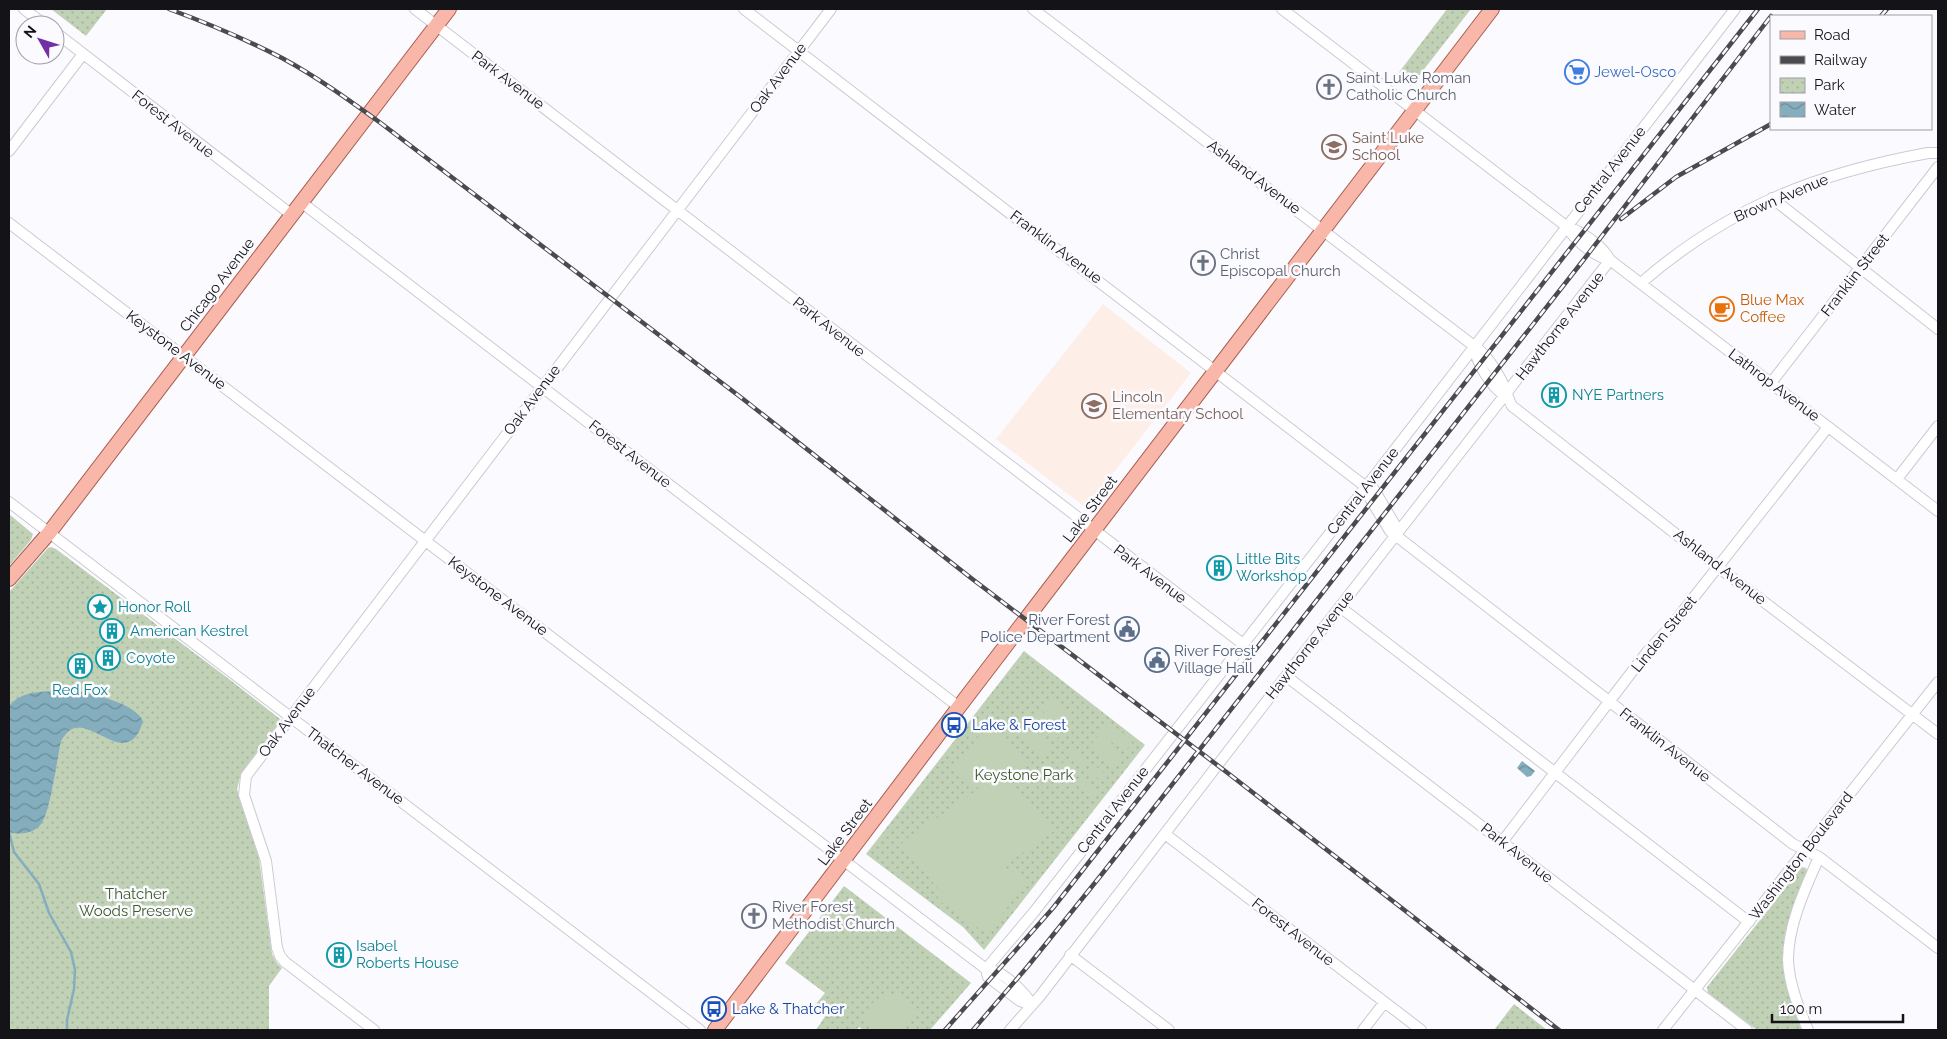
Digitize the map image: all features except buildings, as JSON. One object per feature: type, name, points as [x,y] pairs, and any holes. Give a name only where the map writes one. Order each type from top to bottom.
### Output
[{"type":"main road","name":"Chicago Avenue","points":[[9,579],[49,533],[449,9]]},
{"type":"main road","name":"Lake Street","points":[[715,1030],[1492,9]]},
{"type":"street","name":"Park Avenue","points":[[415,9],[1243,644]]},
{"type":"street","name":"Franklin Avenue","points":[[744,9],[1366,487],[1373,488],[1395,525],[1397,535],[1793,844],[1818,858],[1938,948]]},
{"type":"street","name":"Oak Avenue","points":[[374,1030],[285,962],[280,956],[277,948],[266,861],[244,795],[246,776],[831,9]]},
{"type":"street","name":"Ashland Avenue","points":[[1033,9],[1480,349],[1504,385],[1506,396],[1512,406],[1938,734]]},
{"type":"street","name":"Lathrop Avenue","points":[[1282,9],[1566,226],[1577,230],[1606,252],[1610,260],[1938,511]]},
{"type":"street","name":"Central Avenue","points":[[986,969],[1034,912],[1366,487],[1735,9]]},
{"type":"street","name":"Forest Avenue","points":[[65,40],[292,215]]},
{"type":"street","points":[[9,151],[84,54]]},
{"type":"street","name":"Brown Avenue","points":[[1641,283],[1679,253],[1730,218],[1772,198],[1799,187],[1860,168],[1938,153]]},
{"type":"street","name":"Franklin Street","points":[[1771,383],[1938,167]]},
{"type":"street","points":[[1772,198],[1938,328]]},
{"type":"street","name":"Forest Avenue","points":[[301,202],[959,707]]},
{"type":"street","name":"Keystone Avenue","points":[[9,223],[986,969],[994,969],[1026,994],[1032,1005]]},
{"type":"street","name":"Hawthorne Avenue","points":[[1010,1030],[1032,1005],[1610,260]]},
{"type":"street","points":[[1897,479],[1938,426]]},
{"type":"street","name":"Linden Street","points":[[1502,842],[1648,652],[1672,625],[1828,427]]},
{"type":"street","name":"Thatcher Avenue","points":[[9,502],[700,1030]]},
{"type":"street","points":[[1340,607],[1749,922]]},
{"type":"street","name":"Park Avenue","points":[[1286,676],[1747,1030]]},
{"type":"street","name":"Washington Boulevard","points":[[1662,1030],[1938,682]]},
{"type":"street","name":"Forest Avenue","points":[[1165,834],[1421,1030]]},
{"type":"street","points":[[1808,1030],[1796,997],[1788,960],[1794,923],[1807,883],[1818,858]]},
{"type":"street","points":[[1070,955],[1169,1030]]},
{"type":"street","points":[[1363,1030],[1384,1003]]},
{"type":"shaded area","name":"Lincoln Elementary School","points":[[1103,304],[1191,373],[1086,508],[996,439]]},
{"type":"green space","points":[[51,9],[107,9],[86,36],[65,20],[65,15],[59,15]]},
{"type":"green space","points":[[1447,9],[1471,9],[1411,86],[1397,75]]},
{"type":"green space","points":[[9,514],[33,534],[31,540],[9,566]]},
{"type":"green space","name":"Thatcher Woods Preserve","points":[[51,547],[280,719],[241,774],[237,789],[259,858],[272,954],[282,968],[269,986],[269,1030],[9,1030],[9,592],[48,548]]},
{"type":"green space","name":"Keystone Park","points":[[1024,651],[1145,745],[984,950],[963,927],[866,854]]},
{"type":"green space","points":[[1052,697],[1076,717],[1066,728],[1043,708]]},
{"type":"green space","points":[[1040,710],[1064,730],[1055,741],[1031,721]]},
{"type":"green space","points":[[1109,722],[1133,741],[1125,752],[1100,733]]},
{"type":"green space","points":[[1029,724],[1052,744],[1043,755],[1019,735]]},
{"type":"green space","points":[[984,729],[991,729],[1030,761],[1012,783],[1053,832],[1003,866],[1028,880],[990,930],[982,931],[937,899],[941,893],[902,842],[980,788],[974,787],[953,770]]},
{"type":"green space","points":[[1098,736],[1122,755],[1114,766],[1089,747]]},
{"type":"green space","points":[[1073,749],[1087,759],[1082,766],[1068,755]]},
{"type":"green space","points":[[1063,762],[1076,773],[1072,779],[1058,768]]},
{"type":"green space","points":[[1094,765],[1108,776],[1103,782],[1089,772]]},
{"type":"green space","points":[[1084,779],[1097,790],[1093,796],[1079,785]]},
{"type":"green space","points":[[1802,867],[1806,868],[1807,871],[1793,910],[1787,950],[1790,991],[1802,1030],[1757,1030],[1708,993],[1707,987]]},
{"type":"green space","points":[[844,886],[971,983],[930,1030],[863,1030],[859,1027],[856,1030],[816,1030],[826,1015],[815,1005],[825,993],[785,963]]},
{"type":"green space","points":[[887,994],[903,997],[918,1009],[903,1030],[876,1030],[861,1018],[871,1004]]},
{"type":"green space","points":[[1514,1004],[1547,1030],[1494,1030]]},
{"type":"water","points":[[47,691],[72,691],[112,700],[131,709],[143,721],[137,735],[129,742],[121,743],[83,728],[75,728],[69,731],[61,741],[50,798],[41,824],[34,830],[26,833],[9,832],[9,707],[14,701],[29,694]]},
{"type":"water","points":[[1522,761],[1535,771],[1531,776],[1527,777],[1517,768]]},
{"type":"waterway","points":[[9,832],[14,852],[39,884],[49,913],[71,952],[75,970],[74,989],[67,1020],[67,1030]]},
{"type":"railway","points":[[169,9],[254,44],[295,65],[382,124],[743,399],[971,578],[1229,774],[1559,1030]]},
{"type":"railway","points":[[945,1030],[1053,908],[1758,9]]},
{"type":"railway","points":[[1882,15],[1887,9]]},
{"type":"railway","points":[[973,1030],[1028,966],[1102,874],[1585,258],[1770,17]]},
{"type":"railway","points":[[1621,219],[1676,177],[1770,125]]},
{"type":"place","name":"Jewel-Osco","points":[[1577,72]]},
{"type":"place","name":"Saint Luke Roman Catholic Church","points":[[1329,87]]},
{"type":"place","name":"Saint Luke School","points":[[1334,147]]},
{"type":"place","name":"Christ Episcopal Church","points":[[1203,263]]},
{"type":"place","name":"Blue Max Coffee","points":[[1722,309]]},
{"type":"place","name":"NYE Partners","points":[[1554,395]]},
{"type":"place","name":"Lincoln Elementary School","points":[[1094,406]]},
{"type":"place","name":"Little Bits Workshop","points":[[1219,568]]},
{"type":"place","name":"Honor Roll","points":[[100,607]]},
{"type":"place","name":"River Forest Police Department","points":[[1127,629]]},
{"type":"place","name":"American Kestrel","points":[[112,631]]},
{"type":"place","name":"Coyote","points":[[108,658]]},
{"type":"place","name":"River Forest Village Hall","points":[[1157,660]]},
{"type":"place","name":"Red Fox","points":[[80,666]]},
{"type":"place","name":"Lake & Forest","points":[[954,725]]},
{"type":"place","name":"River Forest Methodist Church","points":[[754,916]]},
{"type":"place","name":"Isabel Roberts House","points":[[339,955]]},
{"type":"place","name":"Lake & Thatcher","points":[[714,1009]]}]
